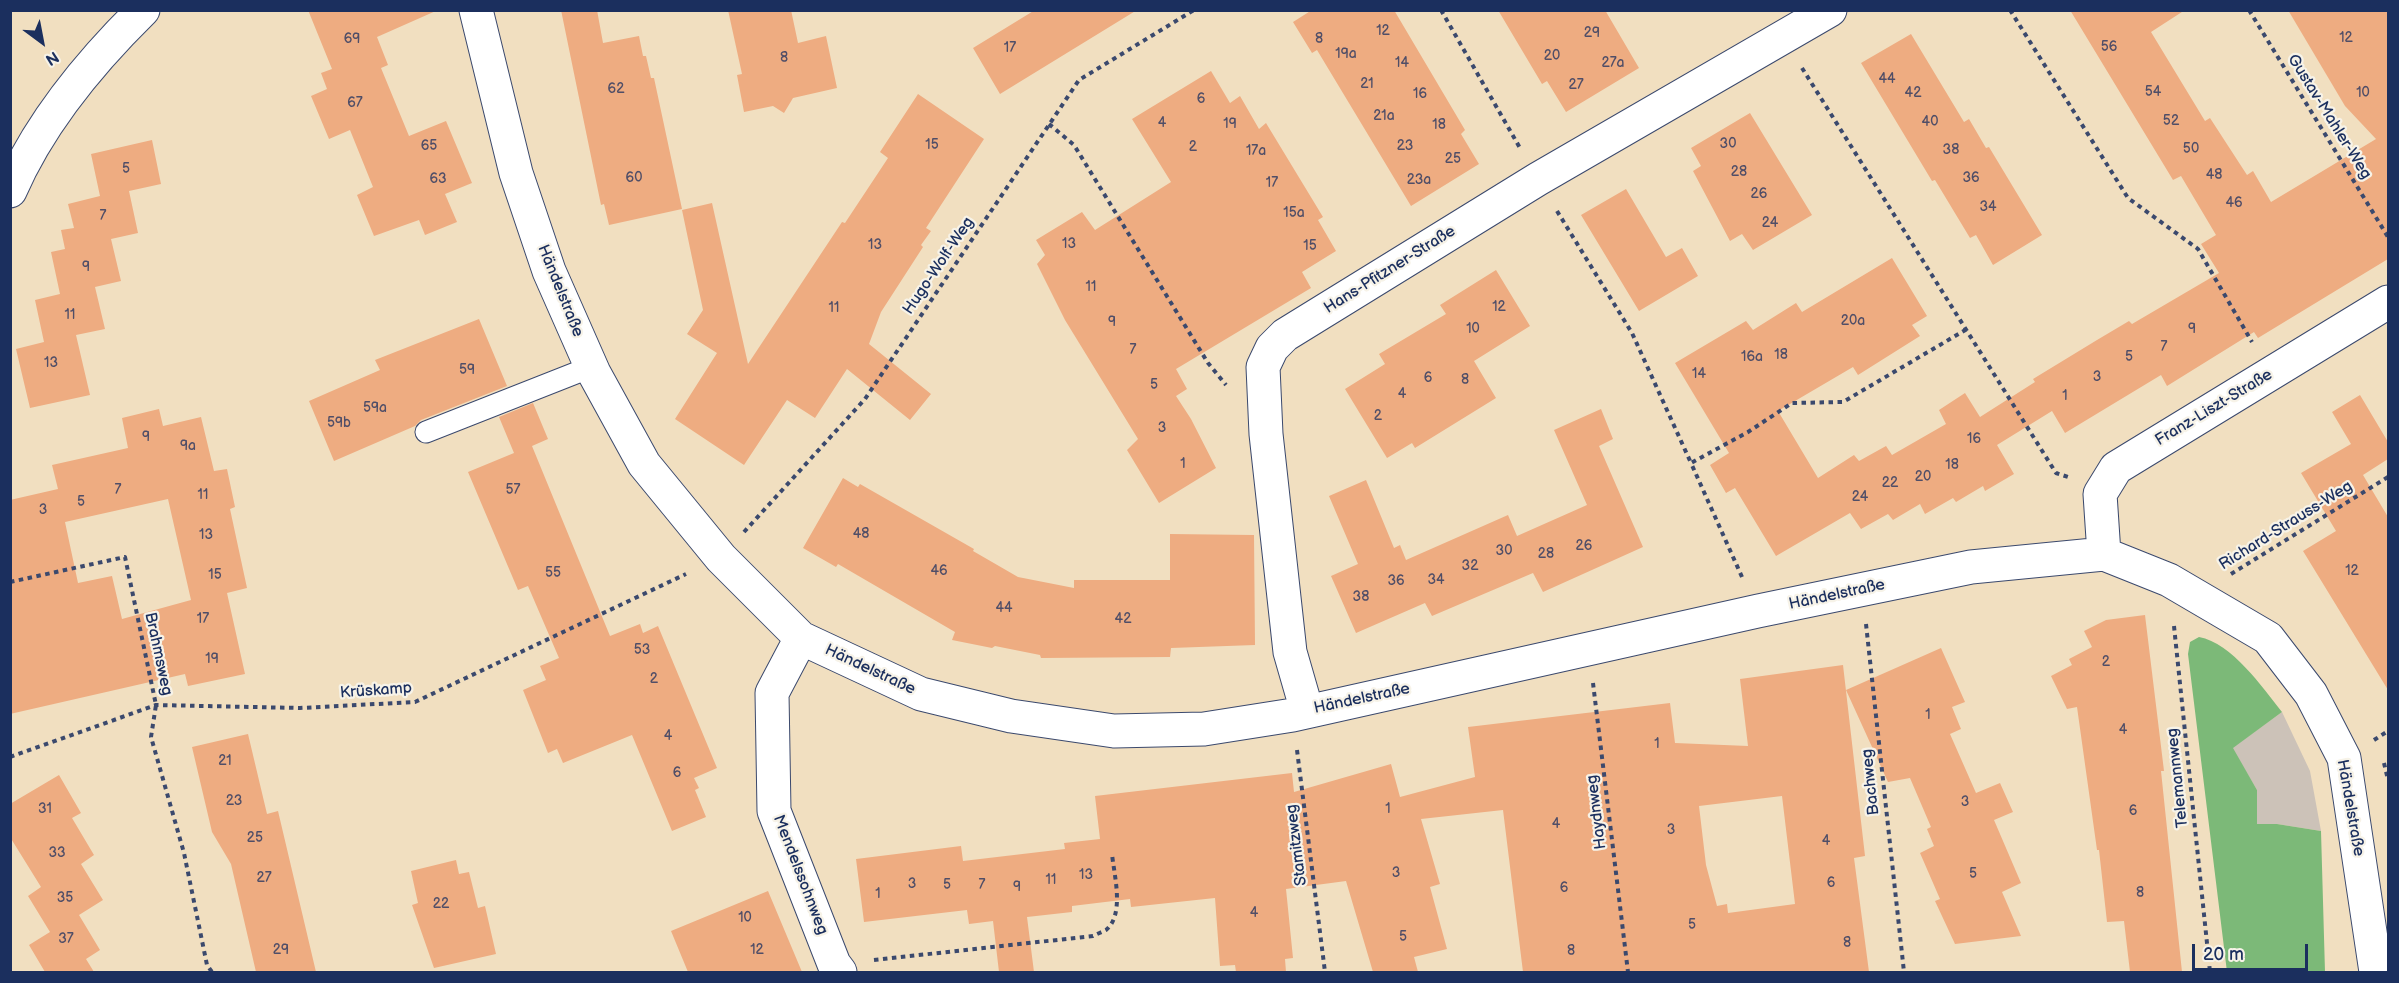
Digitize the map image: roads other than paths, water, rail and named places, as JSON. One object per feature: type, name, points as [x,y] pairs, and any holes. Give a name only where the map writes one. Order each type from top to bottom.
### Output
[{"type":"street","points":[[14,172],[76,84],[114,39],[143,10]]},
{"type":"street","name":"Händelstraße","points":[[476,10],[516,172],[549,271],[591,367],[644,464],[721,558],[801,638],[921,694],[1011,716],[1114,731],[1204,729],[1300,713],[1971,567],[2104,554],[2182,588],[2268,638],[2311,694],[2344,758],[2376,972]]},
{"type":"street","name":"Hans-Pfitzner-Straße","points":[[1300,713],[1290,652],[1266,434],[1263,367],[1272,348],[1285,335],[1538,179],[1830,10]]},
{"type":"street","name":"Franz-Liszt-Straße","points":[[2104,554],[2100,494],[2116,468],[2388,302]]},
{"type":"street","name":"Mendelssohnweg","points":[[801,638],[772,693],[774,811],[837,968]]},
{"type":"lane","points":[[426,432],[591,367]]}]
